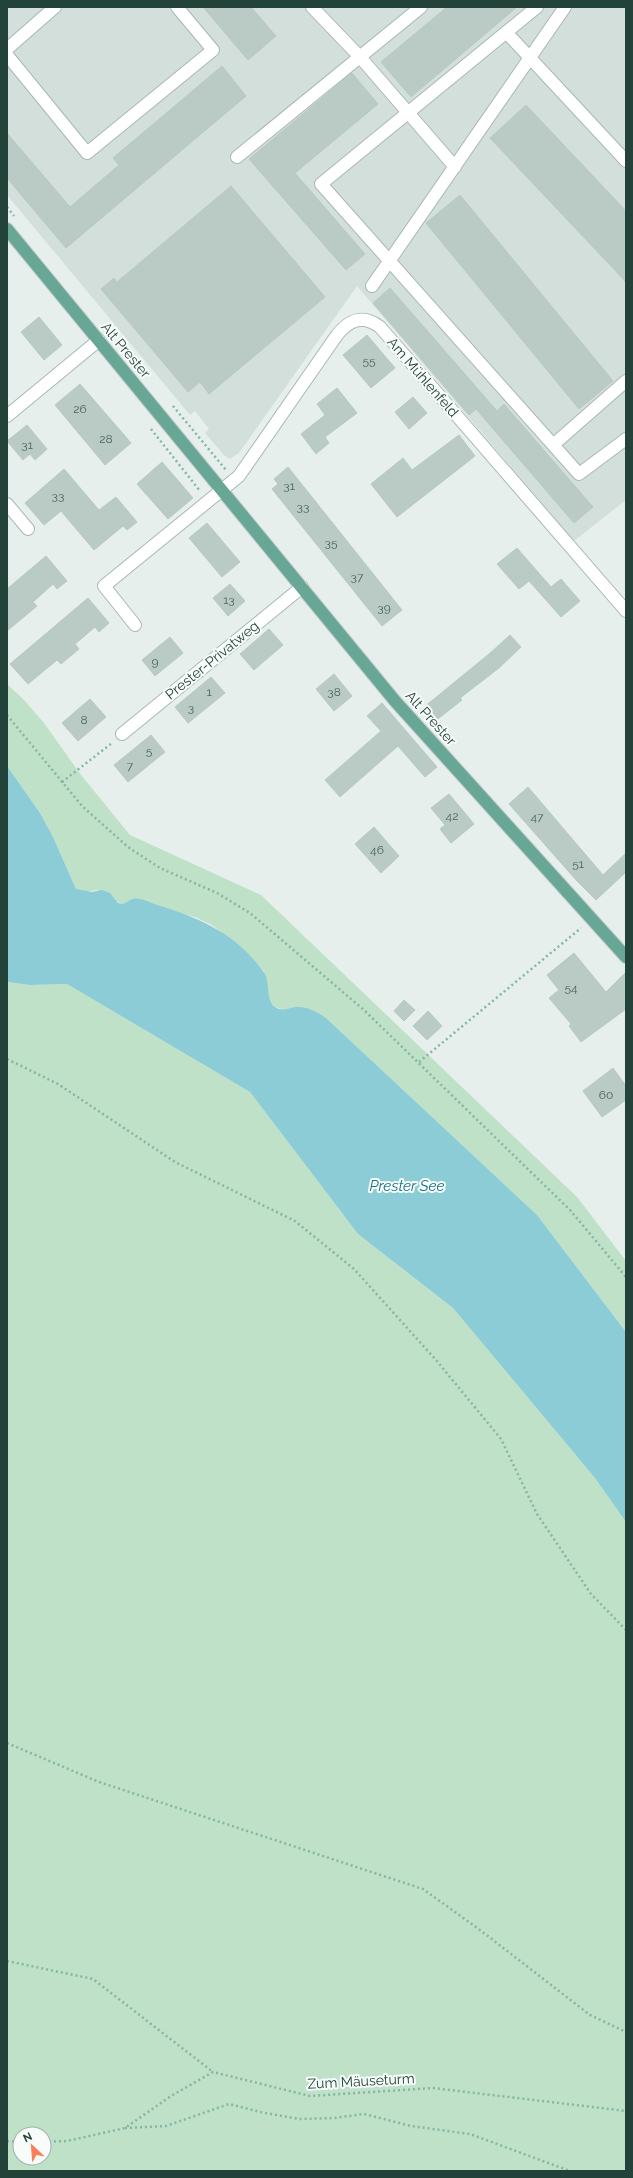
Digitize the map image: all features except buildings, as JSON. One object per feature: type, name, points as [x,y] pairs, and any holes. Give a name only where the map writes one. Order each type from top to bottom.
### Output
[{"type":"main road","name":"Alt Prester","points":[[7,229],[395,701],[626,957]]},
{"type":"street","points":[[7,48],[55,7]]},
{"type":"street","points":[[7,55],[87,153],[213,50],[177,7]]},
{"type":"street","points":[[312,7],[360,57],[456,166]]},
{"type":"street","points":[[237,157],[422,7]]},
{"type":"street","points":[[537,7],[321,184],[579,474],[626,439]]},
{"type":"street","points":[[372,286],[565,7]]},
{"type":"street","points":[[506,32],[626,161]]},
{"type":"street","name":"Am Mühlenfeld","points":[[223,490],[240,475],[344,327],[355,320],[368,320],[380,327],[626,611]]},
{"type":"street","points":[[7,416],[98,340]]},
{"type":"street","points":[[553,445],[626,381]]},
{"type":"street","points":[[134,625],[104,586],[223,490]]},
{"type":"street","points":[[7,504],[28,529]]},
{"type":"street","name":"Prester-Privatweg","points":[[122,734],[302,586]]},
{"type":"path","points":[[7,716],[62,782],[97,820],[128,847],[146,860],[176,876],[229,899],[250,913],[364,1010],[570,1210],[626,1277]]},
{"type":"path","points":[[62,782],[122,734]]},
{"type":"path","points":[[419,1062],[592,919]]},
{"type":"path","points":[[7,1058],[58,1084],[175,1162],[295,1221],[354,1269],[436,1360],[501,1439],[537,1514],[591,1594],[626,1630]]},
{"type":"path","points":[[7,1743],[99,1782],[423,1889],[480,1930],[590,2015],[626,2032]]},
{"type":"path","points":[[7,1961],[93,1979],[212,2072],[171,2096],[125,2128]]},
{"type":"path","name":"Zum Mäuseturm","points":[[212,2072],[310,2096],[433,2088],[626,2111]]},
{"type":"path","points":[[52,2142],[67,2141],[125,2128],[166,2126],[229,2104],[260,2112],[299,2119],[334,2118],[364,2114],[411,2126],[470,2134],[570,2171]]},
{"type":"shaded area","points":[[7,7],[626,7],[626,500],[574,541],[357,286],[239,453],[230,459],[224,455],[205,433],[209,429],[195,411],[190,415],[7,195]]},
{"type":"green space","points":[[7,684],[24,700],[44,723],[81,775],[130,835],[261,895],[577,1197],[626,1261],[626,1332],[537,1215],[326,1018],[311,1009],[285,1010],[275,1007],[270,1001],[264,971],[239,946],[212,925],[195,917],[129,903],[123,905],[97,890],[83,892],[76,889],[53,837],[40,813],[7,766]]},
{"type":"green space","points":[[7,982],[30,985],[67,984],[250,1092],[358,1234],[453,1308],[595,1478],[626,1522],[626,2171],[7,2171]]},
{"type":"water","name":"Prester See","points":[[7,766],[40,813],[53,837],[76,889],[92,892],[102,890],[110,893],[118,903],[122,904],[132,899],[145,900],[188,915],[216,929],[241,946],[263,971],[267,979],[270,1000],[275,1007],[283,1009],[304,1007],[326,1018],[537,1215],[626,1332],[626,1522],[595,1478],[453,1308],[358,1234],[250,1092],[67,984],[30,985],[7,982]]}]
